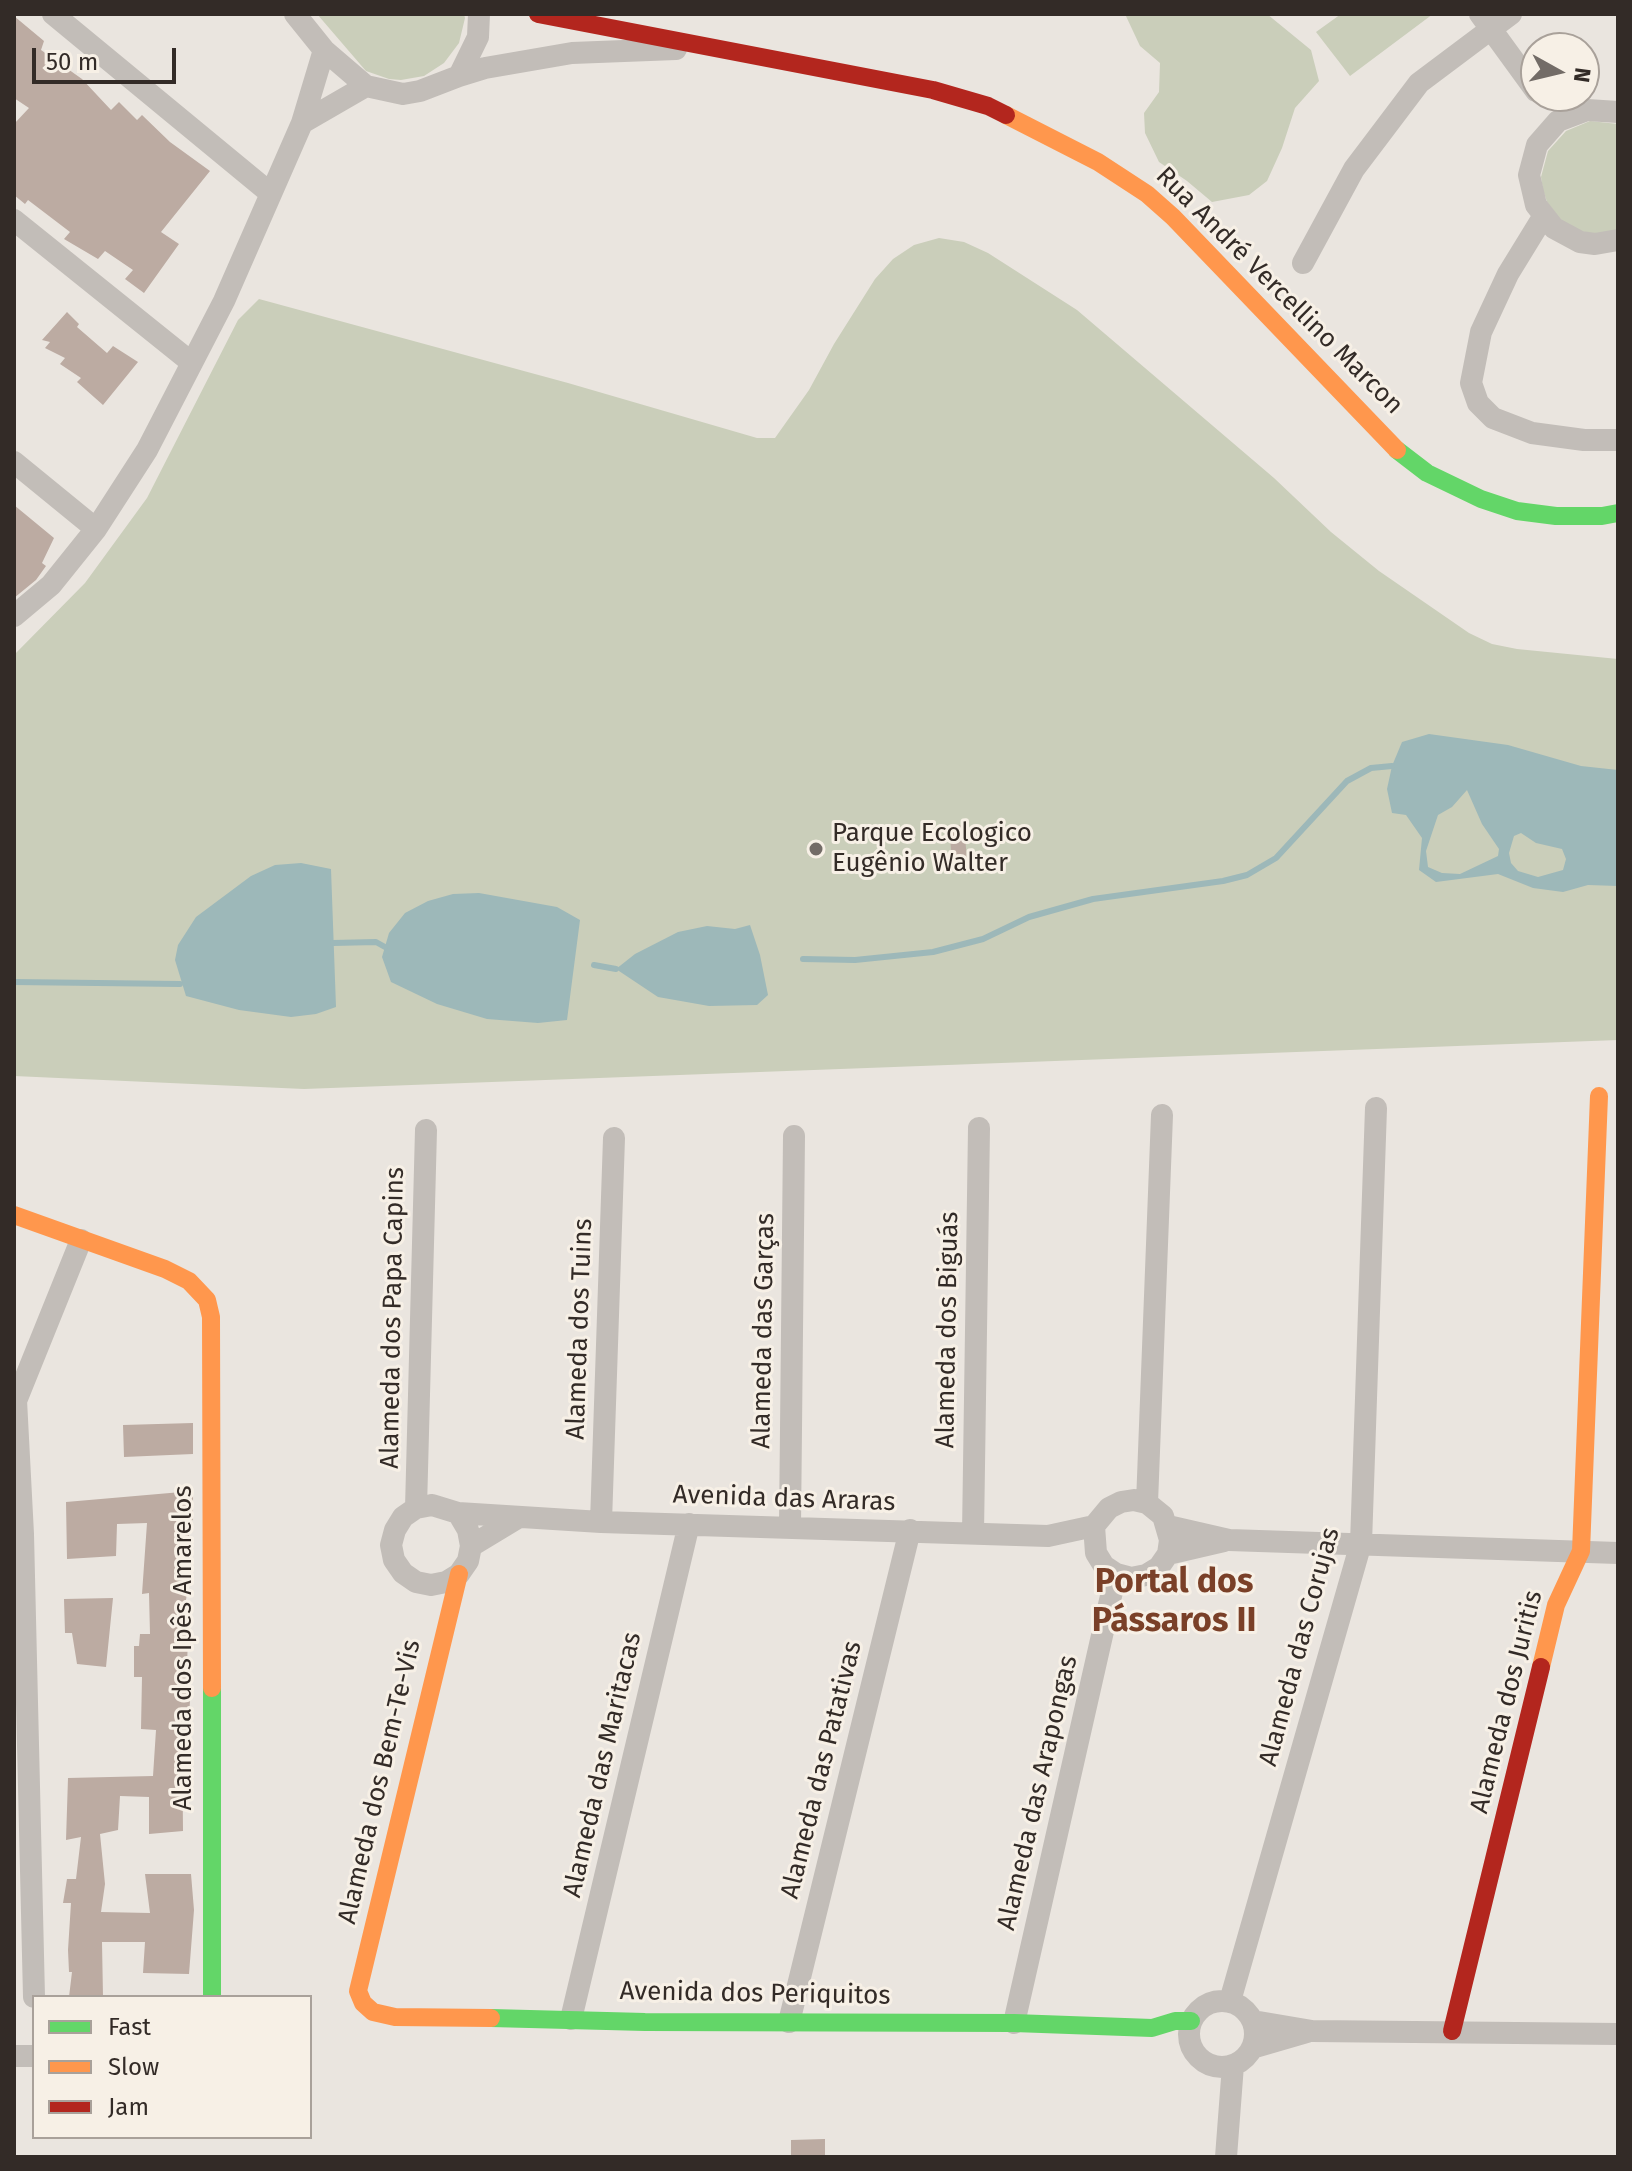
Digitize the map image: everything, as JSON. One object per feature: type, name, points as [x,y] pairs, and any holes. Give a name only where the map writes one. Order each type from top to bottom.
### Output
[{"type":"street","points":[[53,14],[270,193]]},
{"type":"street","name":"Rua André Vercellino Marcon","points":[[295,14],[324,50],[366,86],[403,94],[485,68],[572,53],[713,47]]},
{"type":"street","points":[[459,76],[478,37],[479,14]]},
{"type":"street","name":"Rua André Vercellino Marcon","points":[[538,14],[957,95],[988,106],[1098,162],[1147,194],[1173,217],[1399,452],[1427,473],[1481,499],[1517,511],[1556,516],[1618,513]]},
{"type":"street","points":[[1303,263],[1354,169],[1419,83],[1485,21],[1511,14]]},
{"type":"street","points":[[1485,21],[1520,69]]},
{"type":"street","points":[[14,616],[51,585],[96,529],[147,450],[224,301],[302,123],[324,50]]},
{"type":"street","points":[[302,123],[366,86]]},
{"type":"street","points":[[1618,112],[1587,110],[1558,121],[1546,132],[1532,160],[1531,190],[1543,217],[1566,236],[1595,244],[1618,240]]},
{"type":"street","points":[[1552,112],[1558,121]]},
{"type":"street","points":[[1543,217],[1508,274],[1481,332],[1471,383],[1478,403],[1493,418],[1532,433],[1584,440],[1618,440]]},
{"type":"street","points":[[14,220],[192,363]]},
{"type":"street","points":[[14,462],[96,529]]},
{"type":"street","name":"Alameda dos Juritis","points":[[1452,2031],[1556,1605],[1581,1551],[1599,1096]]},
{"type":"street","name":"Alameda das Corujas","points":[[1230,2001],[1361,1543],[1376,1108]]},
{"type":"street","points":[[1147,1503],[1162,1115]]},
{"type":"street","name":"Alameda dos Biguás","points":[[973,1533],[979,1128]]},
{"type":"street","name":"Alameda dos Papa Capins","points":[[416,1508],[426,1130]]},
{"type":"street","name":"Alameda das Garças","points":[[790,1526],[794,1136]]},
{"type":"street","name":"Alameda dos Tuins","points":[[601,1522],[614,1138]]},
{"type":"street","points":[[14,1215],[81,1240],[15,1403],[34,1995]]},
{"type":"street","name":"Alameda dos Ipês Amarelos","points":[[81,1240],[189,1281],[207,1300],[211,1317],[212,1995]]},
{"type":"street","points":[[1048,1536],[1094,1526],[1109,1508],[1134,1500],[1147,1503],[1163,1516],[1170,1540],[1168,1554],[1159,1567],[1146,1575],[1131,1578],[1116,1574],[1104,1566],[1096,1553],[1094,1526]]},
{"type":"street","points":[[432,1505],[458,1513],[468,1530],[471,1546],[468,1561],[459,1574],[446,1582],[431,1585],[416,1582],[403,1573],[394,1560],[391,1545],[403,1517],[416,1508],[432,1505]]},
{"type":"street","name":"Avenida das Araras","points":[[458,1513],[601,1522],[1048,1536]]},
{"type":"street","points":[[471,1546],[519,1517]]},
{"type":"street","name":"Alameda das Maritacas","points":[[571,2019],[689,1524]]},
{"type":"street","points":[[1168,1526],[1229,1540],[1618,1553]]},
{"type":"street","name":"Alameda das Patativas","points":[[789,2022],[910,1530]]},
{"type":"street","points":[[1048,1536],[1096,1553]]},
{"type":"street","points":[[1168,1554],[1229,1540]]},
{"type":"street","name":"Alameda dos Bem-Te-Vis","points":[[363,2003],[358,1991],[361,1972],[459,1574]]},
{"type":"street","name":"Alameda das Arapongas","points":[[1014,2023],[1116,1574]]},
{"type":"street","points":[[1152,2028],[1168,2036],[1190,2030],[1203,2006],[1211,2001],[1230,2001],[1247,2012],[1255,2030],[1252,2048],[1241,2061],[1221,2067],[1200,2060],[1190,2030]]},
{"type":"street","name":"Avenida dos Periquitos","points":[[363,2003],[373,2012],[395,2017],[645,2022],[1014,2023],[1152,2028]]},
{"type":"street","points":[[1253,2021],[1312,2031],[1618,2034]]},
{"type":"street","points":[[1252,2048],[1312,2031]]},
{"type":"street","points":[[1226,2157],[1233,2065]]},
{"type":"green space","points":[[317,14],[464,14],[465,18],[459,43],[444,63],[424,76],[401,80],[366,71]]},
{"type":"green space","points":[[1125,14],[1267,14],[1311,50],[1319,81],[1295,108],[1267,181],[1249,195],[1212,202],[1159,162],[1145,133],[1144,113],[1159,92],[1160,63],[1140,46]]},
{"type":"green space","points":[[1341,14],[1433,14],[1350,76],[1316,32]]},
{"type":"green space","points":[[1590,121],[1618,124],[1618,231],[1609,234],[1584,233],[1562,222],[1547,202],[1543,190],[1541,177],[1548,151],[1566,131]]},
{"type":"green space","name":"Parque Ecologico Eugênio Walter","points":[[939,238],[964,242],[988,253],[1077,310],[1274,478],[1331,532],[1379,571],[1469,633],[1492,644],[1517,649],[1618,659],[1618,1040],[304,1089],[14,1076],[14,655],[85,583],[147,498],[238,320],[259,299],[757,438],[775,438],[809,390],[875,279],[893,259],[914,245]]},
{"type":"water","points":[[1429,734],[1508,745],[1581,766],[1618,770],[1618,886],[1588,885],[1563,892],[1533,888],[1498,874],[1436,882],[1419,870],[1422,838],[1406,815],[1392,813],[1387,789],[1402,742]],"holes":[[[1467,790],[1482,824],[1499,849],[1498,856],[1460,874],[1442,873],[1428,867],[1426,851],[1438,815],[1452,807]],[[1521,833],[1536,843],[1562,849],[1566,859],[1563,870],[1538,877],[1518,871],[1511,863],[1509,853],[1514,836]]]},
{"type":"water","points":[[301,863],[331,869],[336,1007],[316,1014],[291,1017],[239,1010],[186,996],[175,960],[178,945],[196,917],[251,876],[275,865]]},
{"type":"water","points":[[479,893],[557,907],[580,920],[567,1020],[538,1023],[487,1019],[437,1004],[391,982],[382,957],[389,933],[405,913],[428,901],[453,894]]},
{"type":"water","points":[[750,925],[768,995],[757,1005],[709,1006],[658,997],[616,969],[635,954],[678,932],[707,926],[735,929]]},
{"type":"building","points":[[14,16],[44,41],[41,50],[82,79],[111,110],[119,102],[137,120],[142,115],[170,142],[210,171],[161,232],[179,244],[144,293],[125,279],[133,270],[105,251],[98,259],[64,239],[70,232],[28,200],[25,204],[14,195],[14,124],[29,108],[14,98]]},
{"type":"building","points":[[67,312],[79,324],[77,327],[107,353],[113,346],[138,362],[103,405],[77,382],[81,378],[60,364],[65,358],[45,348],[50,342],[42,340]]},
{"type":"building","points":[[14,505],[54,538],[42,563],[46,566],[36,580],[14,598]]},
{"type":"building","points":[[964,825],[967,860],[952,861],[949,826]]},
{"type":"building","points":[[193,1423],[193,1454],[124,1457],[123,1425]]},
{"type":"building","points":[[193,1491],[189,1551],[184,1551],[187,1590],[183,1634],[188,1634],[186,1702],[190,1701],[188,1730],[182,1730],[183,1831],[149,1834],[149,1797],[120,1796],[118,1830],[100,1834],[105,1884],[101,1912],[150,1913],[145,1874],[191,1874],[194,1910],[189,1974],[143,1973],[145,1942],[102,1942],[103,1995],[69,1995],[71,1903],[63,1903],[67,1879],[76,1879],[81,1837],[66,1840],[68,1778],[153,1776],[156,1730],[141,1729],[142,1677],[134,1677],[134,1646],[139,1646],[140,1634],[150,1634],[149,1593],[142,1594],[147,1523],[117,1524],[116,1556],[67,1559],[66,1502]]},
{"type":"building","points":[[113,1598],[106,1667],[77,1664],[72,1633],[65,1633],[64,1599]]},
{"type":"building","points":[[825,2139],[825,2157],[791,2157],[791,2140]]},
{"type":"waterway","points":[[803,959],[855,960],[933,952],[983,939],[1029,917],[1093,899],[1247,875],[1276,858],[1347,781],[1371,768],[1392,766]]},
{"type":"waterway","points":[[333,943],[376,942],[385,947]]},
{"type":"waterway","points":[[594,965],[616,969]]},
{"type":"waterway","points":[[14,982],[180,984]]},
{"type":"traffic: fast","points":[[1397,450],[1427,473],[1481,499],[1517,511],[1556,516],[1618,513]]},
{"type":"traffic: fast","points":[[212,1688],[212,1995]]},
{"type":"traffic: fast","points":[[491,2018],[645,2022],[1014,2023],[1152,2028],[1175,2021],[1191,2021]]},
{"type":"traffic: slow","points":[[1006,115],[1098,162],[1147,194],[1173,217],[1397,450]]},
{"type":"traffic: slow","points":[[1541,1667],[1556,1605],[1581,1551],[1599,1096]]},
{"type":"traffic: slow","points":[[14,1215],[165,1269],[189,1281],[207,1300],[211,1317],[212,1688]]},
{"type":"traffic: slow","points":[[459,1574],[358,1991],[363,2003],[373,2012],[395,2017],[491,2018]]},
{"type":"traffic: jam","points":[[538,14],[933,90],[988,106],[1006,115]]},
{"type":"traffic: jam","points":[[1452,2031],[1541,1667]]},
{"type":"place","name":"Parque Ecologico Eugênio Walter","points":[[816,849]]},
{"type":"district","name":"Portal dos Pássaros II","points":[[1174,1602]]}]
